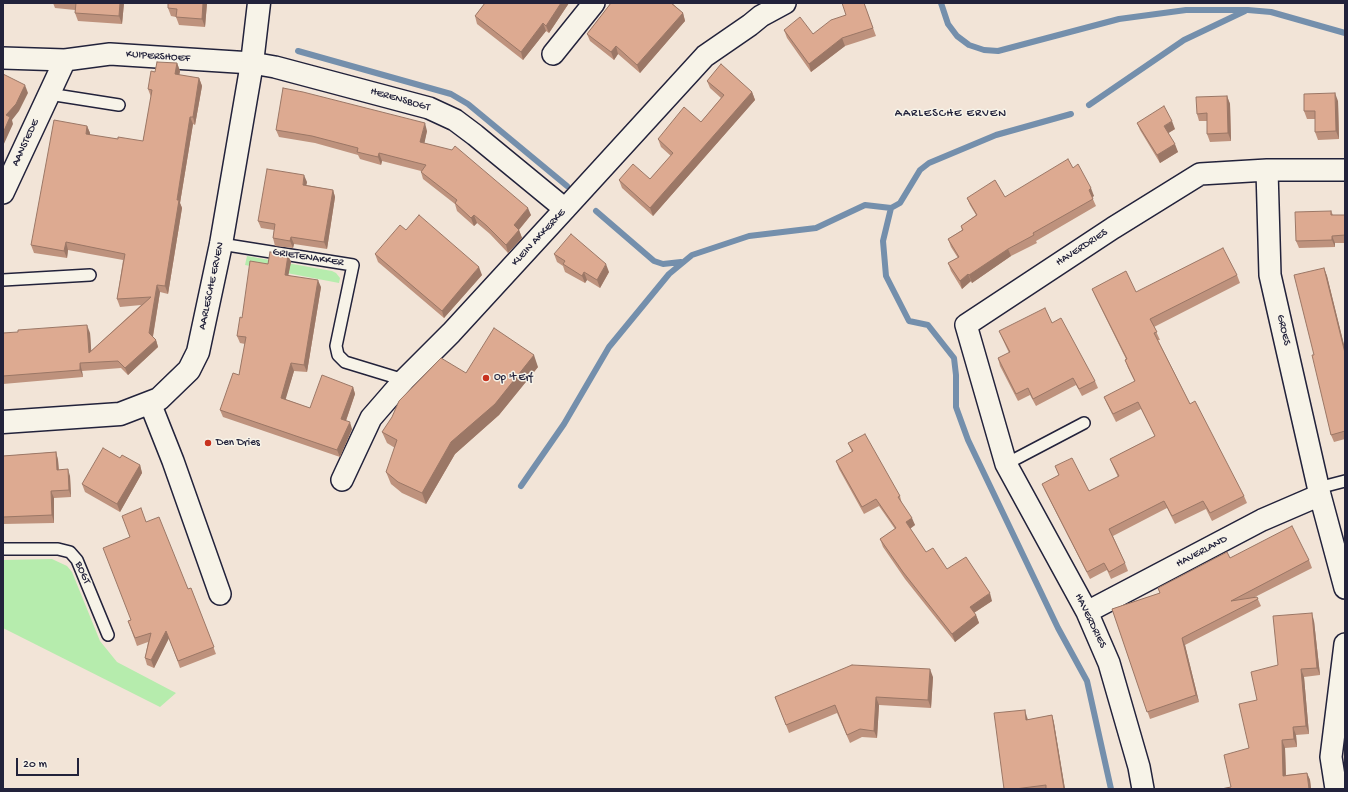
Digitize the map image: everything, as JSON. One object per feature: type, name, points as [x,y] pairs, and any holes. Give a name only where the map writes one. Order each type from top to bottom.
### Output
[{"type":"street","name":"AARLESCHE ERVEN","points":[[3,422],[120,414],[159,399],[189,370],[198,352],[221,244],[252,63],[259,3]]},
{"type":"street","points":[[553,54],[594,3]]},
{"type":"street","name":"KLEIN AKKERKE","points":[[342,480],[371,418],[404,380],[451,333],[705,56],[750,26],[758,9],[785,3]]},
{"type":"street","name":"KUIPERSHOEF","points":[[3,58],[65,60],[110,54],[252,63]]},
{"type":"street","name":"AANSTEDE","points":[[3,193],[65,60]]},
{"type":"street","name":"HERENSBOGT","points":[[252,63],[275,67],[429,108],[455,120],[565,209]]},
{"type":"street","name":"HAVERDRIES","points":[[1143,789],[1139,767],[1110,663],[1087,612],[1006,464],[966,325],[1113,228],[1200,174],[1267,170],[1345,170]]},
{"type":"street","name":"GROES","points":[[1267,170],[1270,275],[1319,491],[1345,588]]},
{"type":"street","points":[[150,403],[173,461],[220,594]]},
{"type":"street","name":"HAVERLAND","points":[[1087,612],[1319,491]]},
{"type":"street","points":[[1336,789],[1331,757],[1341,711],[1345,644]]},
{"type":"lane","points":[[49,94],[119,105]]},
{"type":"lane","name":"GRIETENAKKER","points":[[221,244],[353,265],[336,346],[338,355],[345,362],[404,380]]},
{"type":"lane","points":[[3,280],[90,275]]},
{"type":"lane","points":[[1006,464],[1084,423]]},
{"type":"lane","points":[[1319,491],[1345,481]]},
{"type":"lane","name":"BOGT","points":[[3,549],[58,549],[70,552],[77,560],[108,635]]},
{"type":"green space","points":[[247,256],[332,271],[340,278],[339,283],[245,265]]},
{"type":"green space","points":[[52,559],[67,566],[72,572],[100,641],[117,662],[176,693],[160,707],[3,628],[3,560]]},
{"type":"building","points":[[76,3],[120,3],[119,16],[75,13]]},
{"type":"building","points":[[168,3],[203,3],[202,19],[176,17],[177,9],[168,8]]},
{"type":"building","points":[[485,3],[561,3],[546,26],[543,23],[521,52],[475,16]]},
{"type":"building","points":[[611,3],[671,3],[683,13],[637,65],[616,46],[611,52],[587,34]]},
{"type":"building","points":[[842,3],[864,3],[873,28],[842,38],[809,64],[784,30],[800,17],[813,34],[831,20],[846,15]]},
{"type":"building","points":[[157,62],[177,63],[175,74],[199,78],[193,117],[190,117],[177,200],[179,200],[165,286],[157,285],[149,333],[156,340],[125,368],[118,361],[80,363],[80,370],[3,376],[3,333],[18,332],[18,330],[87,325],[89,353],[151,297],[117,299],[125,254],[66,242],[64,251],[31,245],[54,120],[87,126],[86,134],[143,141],[152,90],[148,89],[151,71],[155,72]]},
{"type":"building","points":[[721,64],[752,92],[650,208],[619,180],[633,164],[650,179],[673,153],[658,139],[684,107],[701,122],[724,95],[707,81]]},
{"type":"building","points":[[3,74],[25,85],[16,104],[6,115],[10,117],[3,133]]},
{"type":"building","points":[[283,88],[425,123],[420,142],[452,150],[455,146],[528,208],[514,225],[519,230],[506,245],[474,215],[471,218],[455,203],[457,200],[421,172],[426,165],[379,153],[378,157],[357,152],[358,148],[312,136],[276,130]]},
{"type":"building","points":[[1335,93],[1336,131],[1315,132],[1315,111],[1304,111],[1304,94]]},
{"type":"building","points":[[1227,96],[1228,133],[1207,134],[1207,113],[1197,114],[1196,97]]},
{"type":"building","points":[[1164,106],[1172,121],[1164,126],[1175,144],[1157,155],[1137,123]]},
{"type":"building","points":[[1068,159],[1073,168],[1078,164],[1091,188],[1089,190],[1093,199],[1033,233],[1034,235],[1008,249],[969,275],[968,274],[960,281],[948,263],[959,257],[948,239],[963,230],[961,226],[977,215],[967,198],[995,180],[1005,197]]},
{"type":"building","points":[[267,169],[304,175],[303,185],[333,190],[324,242],[291,237],[290,241],[273,238],[275,224],[258,221]]},
{"type":"building","points":[[1331,211],[1331,215],[1345,215],[1345,235],[1332,236],[1332,240],[1296,241],[1295,212]]},
{"type":"building","points":[[419,215],[479,267],[442,311],[375,254],[400,225],[406,230]]},
{"type":"building","points":[[571,234],[606,264],[597,280],[584,272],[582,276],[563,264],[565,261],[554,254]]},
{"type":"building","points":[[1223,248],[1237,275],[1150,319],[1157,332],[1154,333],[1190,404],[1195,401],[1244,496],[1210,513],[1203,501],[1172,516],[1164,501],[1109,529],[1125,563],[1109,572],[1104,563],[1087,572],[1042,484],[1059,475],[1055,466],[1072,458],[1089,491],[1119,476],[1110,459],[1155,436],[1138,402],[1113,414],[1104,397],[1135,381],[1125,360],[1127,359],[1092,289],[1126,271],[1136,292]]},
{"type":"building","points":[[270,252],[288,255],[285,275],[318,280],[304,365],[291,363],[281,398],[310,408],[322,375],[353,387],[341,419],[350,422],[337,450],[220,410],[233,373],[239,375],[246,337],[237,336],[240,317],[242,318],[250,261],[268,264]]},
{"type":"building","points":[[1324,268],[1345,353],[1345,431],[1331,435],[1312,355],[1314,355],[1294,275]]},
{"type":"building","points":[[1045,308],[1052,323],[1061,318],[1095,381],[1079,389],[1073,378],[1033,399],[1028,388],[1016,394],[998,358],[1010,352],[999,331]]},
{"type":"building","points":[[494,328],[534,355],[495,404],[451,442],[422,493],[398,482],[386,472],[397,440],[382,432],[392,417],[399,401],[441,358],[466,373]]},
{"type":"building","points":[[865,434],[900,496],[898,497],[912,518],[906,522],[926,552],[933,548],[947,569],[966,557],[990,593],[970,607],[976,615],[952,634],[903,572],[880,539],[896,528],[876,499],[862,507],[836,461],[853,451],[848,443]]},
{"type":"building","points":[[103,448],[120,458],[122,455],[140,465],[117,504],[82,484]]},
{"type":"building","points":[[56,452],[57,470],[68,469],[69,490],[51,491],[52,515],[3,517],[3,456]]},
{"type":"building","points":[[141,508],[146,522],[159,517],[188,589],[191,588],[214,647],[178,661],[166,631],[151,660],[145,658],[151,633],[135,638],[128,621],[131,620],[103,548],[130,537],[122,516]]},
{"type":"building","points":[[1292,526],[1309,560],[1231,601],[1257,597],[1258,599],[1182,638],[1196,695],[1147,712],[1112,609],[1160,593],[1158,588],[1227,552],[1230,558]]},
{"type":"building","points":[[1312,613],[1317,668],[1301,669],[1306,726],[1293,727],[1294,739],[1282,740],[1283,776],[1307,773],[1309,789],[1221,789],[1231,787],[1224,755],[1249,748],[1239,704],[1257,700],[1251,672],[1278,665],[1273,616]]},
{"type":"building","points":[[852,665],[930,669],[928,700],[876,697],[874,731],[860,729],[847,735],[835,705],[786,725],[775,697]]},
{"type":"building","points":[[1025,710],[1026,720],[1052,715],[1064,789],[1046,789],[1046,785],[1004,789],[994,713]]},
{"type":"waterway","points":[[941,3],[948,24],[957,36],[969,45],[984,50],[998,51],[1119,19],[1186,10],[1248,10],[1271,12],[1345,33]]},
{"type":"waterway","points":[[1089,105],[1184,40],[1245,11]]},
{"type":"waterway","points":[[298,51],[451,94],[468,104],[567,186]]},
{"type":"waterway","points":[[521,486],[564,424],[609,347],[669,274],[692,255],[749,236],[816,228],[865,205],[891,208],[900,203],[920,170],[929,163],[996,135],[1071,114]]},
{"type":"waterway","points":[[891,208],[883,241],[886,276],[909,321],[928,325],[954,358],[956,375],[956,407],[968,440],[1058,628],[1087,681],[1111,789]]},
{"type":"waterway","points":[[596,211],[654,261],[663,264],[681,262]]},
{"type":"place","name":"Op 't Erf","points":[[486,378]]},
{"type":"place","name":"Den Dries","points":[[208,443]]},
{"type":"district","name":"AARLESCHE ERVEN","points":[[951,114]]}]
